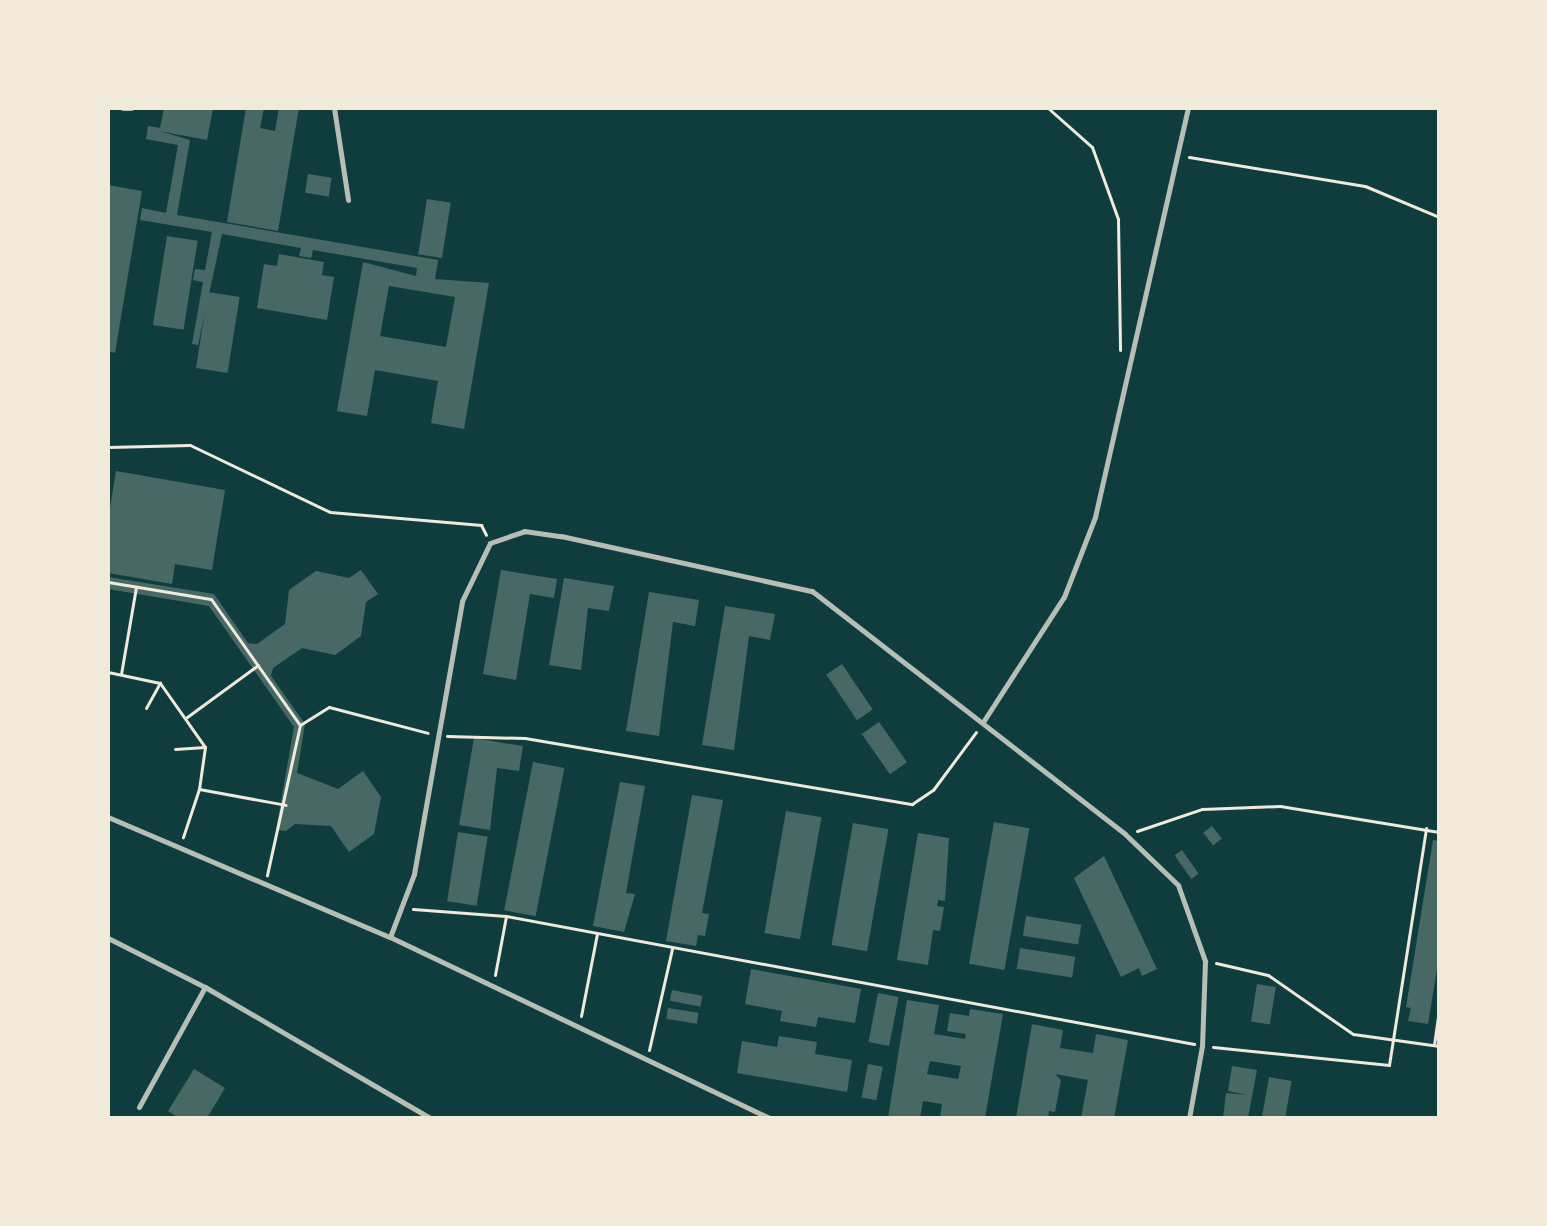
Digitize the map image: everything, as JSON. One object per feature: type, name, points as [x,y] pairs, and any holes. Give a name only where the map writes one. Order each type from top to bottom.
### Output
[{"type":"lane","points":[[123,108],[131,108]]},
{"type":"lane","points":[[334,108],[348,200]]},
{"type":"lane","points":[[983,722],[1064,597],[1095,517],[1181,156],[1188,108]]},
{"type":"lane","points":[[390,937],[404,908],[439,736],[462,601],[490,543],[524,531],[561,536],[812,591],[1125,834],[1178,885],[1205,961],[1202,1046],[1189,1118]]},
{"type":"lane","points":[[108,817],[390,937],[769,1118]]},
{"type":"lane","points":[[108,938],[205,987],[430,1118]]},
{"type":"lane","points":[[139,1107],[205,987]]},
{"type":"path","points":[[1048,108],[1092,147],[1118,219],[1120,353],[1130,372]]},
{"type":"path","points":[[1181,156],[1365,186],[1439,217]]},
{"type":"path","points":[[108,447],[190,445],[330,512],[481,525],[490,543]]},
{"type":"path","points":[[108,582],[211,599],[300,725],[286,805],[265,882]]},
{"type":"path","points":[[121,674],[136,587]]},
{"type":"path","points":[[186,718],[258,665]]},
{"type":"path","points":[[108,672],[160,683],[205,747],[199,789],[180,846]]},
{"type":"path","points":[[146,708],[160,683]]},
{"type":"path","points":[[300,725],[329,707],[439,736],[525,738],[912,804],[933,790],[983,722]]},
{"type":"path","points":[[175,749],[205,747]]},
{"type":"path","points":[[199,789],[286,805]]},
{"type":"path","points":[[1125,834],[1202,809],[1280,806],[1439,832]]},
{"type":"path","points":[[404,908],[506,916],[1202,1046],[1389,1065],[1426,828]]},
{"type":"path","points":[[493,985],[506,916]]},
{"type":"path","points":[[577,1025],[597,934]]},
{"type":"path","points":[[646,1058],[672,949]]},
{"type":"path","points":[[1205,961],[1268,975],[1353,1034],[1436,1045],[1439,1011]]},
{"type":"building","points":[[164,108],[213,108],[207,140],[159,131],[190,140],[177,215],[438,260],[435,279],[489,283],[464,429],[431,423],[438,381],[375,370],[367,416],[337,411],[363,262],[416,276],[417,268],[313,250],[311,258],[299,256],[301,248],[222,234],[198,345],[192,344],[203,282],[193,280],[195,269],[205,270],[212,232],[140,220],[142,208],[166,213],[178,145],[146,139],[148,126],[160,128]],"holes":[[[389,286],[455,297],[446,347],[380,336]]]},
{"type":"building","points":[[246,108],[264,108],[260,128],[275,131],[279,108],[299,108],[278,231],[227,222]]},
{"type":"building","points":[[308,174],[332,178],[329,197],[305,193]]},
{"type":"building","points":[[108,185],[142,191],[115,353],[108,351]]},
{"type":"building","points":[[427,199],[451,203],[442,258],[418,254]]},
{"type":"building","points":[[167,236],[198,241],[184,330],[153,325]]},
{"type":"building","points":[[279,254],[324,262],[322,275],[334,277],[327,320],[257,308],[264,264],[277,266]]},
{"type":"building","points":[[208,292],[240,297],[228,373],[196,368]]},
{"type":"building","points":[[116,471],[225,490],[212,570],[175,564],[172,584],[108,573],[108,520]]},
{"type":"building","points":[[361,570],[378,594],[366,602],[361,636],[335,655],[302,648],[273,668],[271,676],[305,724],[297,773],[338,789],[363,771],[381,797],[374,834],[349,852],[331,826],[295,824],[286,831],[276,830],[294,727],[209,606],[108,589],[108,577],[214,594],[248,643],[257,644],[285,624],[289,590],[316,571],[349,578]]},
{"type":"building","points":[[501,570],[557,579],[554,598],[530,594],[516,680],[483,674]]},
{"type":"building","points":[[564,578],[614,586],[609,611],[588,608],[581,670],[549,665]]},
{"type":"building","points":[[649,592],[699,600],[695,626],[673,622],[659,736],[626,731]]},
{"type":"building","points":[[725,606],[775,614],[770,640],[749,636],[734,750],[702,745]]},
{"type":"building","points":[[842,664],[873,710],[857,720],[826,675]]},
{"type":"building","points":[[879,722],[907,762],[890,774],[862,734]]},
{"type":"building","points":[[474,738],[523,746],[519,771],[497,768],[490,830],[459,825]]},
{"type":"building","points":[[533,762],[564,768],[536,916],[504,910]]},
{"type":"building","points":[[620,782],[645,786],[626,893],[635,894],[624,932],[593,926]]},
{"type":"building","points":[[692,795],[723,800],[702,913],[709,914],[705,936],[698,935],[696,946],[666,941]]},
{"type":"building","points":[[786,811],[821,817],[800,939],[764,933]]},
{"type":"building","points":[[994,822],[1029,828],[1004,970],[969,964]]},
{"type":"building","points":[[853,823],[888,829],[867,951],[831,945]]},
{"type":"building","points":[[1212,826],[1222,839],[1213,845],[1203,833]]},
{"type":"building","points":[[458,832],[488,837],[477,906],[447,901]]},
{"type":"building","points":[[918,833],[949,838],[945,901],[938,900],[937,906],[944,907],[940,931],[933,930],[928,965],[897,960]]},
{"type":"building","points":[[1433,840],[1439,841],[1439,957],[1428,1024],[1408,1021],[1411,1008],[1406,1007]]},
{"type":"building","points":[[1182,850],[1199,874],[1191,879],[1175,855]]},
{"type":"building","points":[[1104,856],[1157,969],[1142,976],[1139,968],[1121,977],[1074,878]]},
{"type":"building","points":[[1026,916],[1081,925],[1078,945],[1023,936]]},
{"type":"building","points":[[1020,948],[1075,957],[1072,978],[1017,969]]},
{"type":"building","points":[[751,969],[861,989],[855,1023],[818,1017],[816,1027],[780,1021],[782,1011],[745,1004]]},
{"type":"building","points":[[1257,984],[1276,987],[1270,1025],[1251,1022]]},
{"type":"building","points":[[672,990],[702,996],[700,1007],[670,1001]]},
{"type":"building","points":[[878,993],[899,997],[889,1046],[868,1042]]},
{"type":"building","points":[[907,1000],[939,1005],[934,1034],[965,1039],[966,1034],[947,1031],[950,1013],[969,1016],[970,1009],[1003,1014],[985,1118],[940,1118],[942,1104],[923,1101],[920,1118],[888,1118]],"holes":[[[930,1061],[961,1066],[958,1079],[927,1074]]]},
{"type":"building","points":[[668,1008],[699,1013],[697,1024],[666,1019]]},
{"type":"building","points":[[1032,1024],[1063,1030],[1060,1048],[1093,1053],[1096,1034],[1128,1040],[1114,1118],[1081,1118],[1088,1080],[1055,1074],[1061,1080],[1055,1112],[1049,1111],[1048,1118],[1016,1118]]},
{"type":"building","points":[[779,1036],[817,1042],[815,1054],[852,1060],[847,1092],[737,1073],[742,1041],[777,1047]]},
{"type":"building","points":[[868,1064],[883,1067],[876,1100],[862,1097]]},
{"type":"building","points":[[1232,1066],[1257,1070],[1248,1118],[1223,1118],[1226,1093],[1247,1095],[1228,1091]]},
{"type":"building","points":[[194,1069],[225,1088],[207,1118],[179,1118],[168,1111]]},
{"type":"building","points":[[1269,1077],[1292,1081],[1285,1118],[1262,1118]]}]
